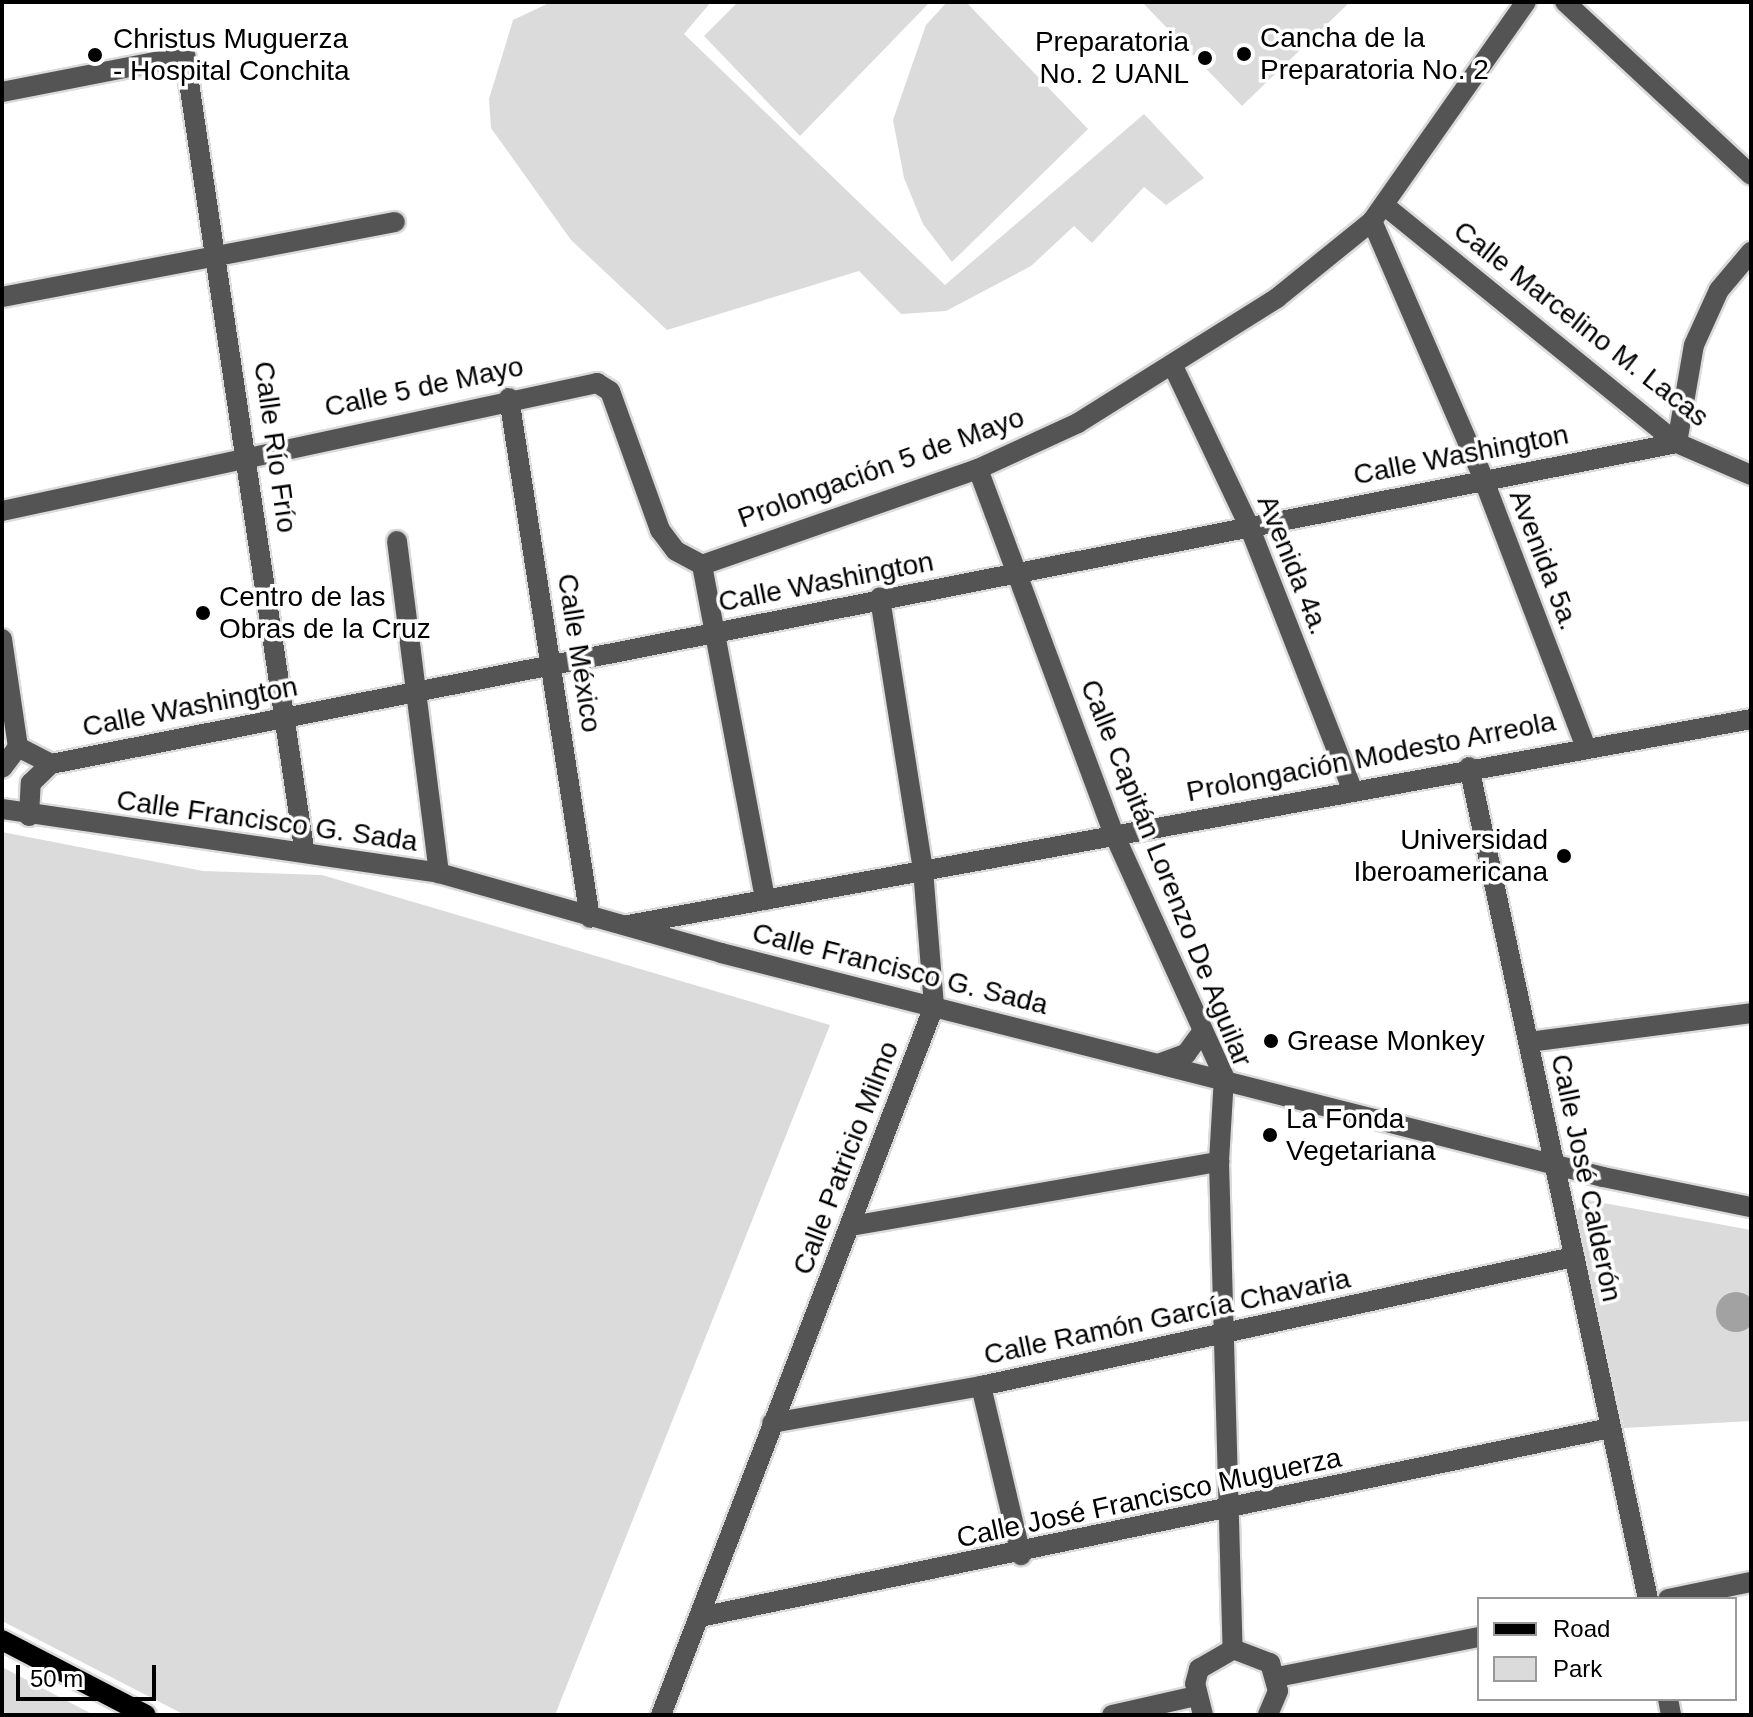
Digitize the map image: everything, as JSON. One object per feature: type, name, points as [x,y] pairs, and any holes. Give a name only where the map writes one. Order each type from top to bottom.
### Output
[{"type":"main road","points":[[2,1640],[146,1715]]},
{"type":"street","name":"Prolongación 5 de Mayo","points":[[702,565],[978,469],[1078,423],[1277,298],[1378,213],[1526,2]]},
{"type":"street","points":[[1565,2],[1751,175]]},
{"type":"street","name":"Calle Río Frío","points":[[2,92],[185,56],[220,260],[246,453],[288,716],[304,848]]},
{"type":"street","name":"Calle Marcelino M. Lacas","points":[[1378,213],[1677,443],[1751,475]]},
{"type":"street","name":"Avenida 5a.","points":[[1378,213],[1585,745]]},
{"type":"street","points":[[2,297],[220,260],[395,222]]},
{"type":"street","points":[[1677,443],[1694,345],[1719,290],[1751,252]]},
{"type":"street","name":"Avenida 4a.","points":[[1173,366],[1249,526],[1352,789]]},
{"type":"street","name":"Calle 5 de Mayo","points":[[2,511],[246,453],[578,382],[605,387],[615,403],[632,470],[660,530],[676,551],[702,565]]},
{"type":"street","name":"Calle México","points":[[509,398],[554,668],[590,918]]},
{"type":"street","name":"Calle Washington","points":[[18,747],[51,764],[288,716],[554,668],[880,597],[1016,574],[1483,478],[1677,443]]},
{"type":"street","name":"Calle Capitán Lorenzo De Aguilar","points":[[978,469],[1114,834],[1224,1077],[1219,1162],[1233,1509],[1233,1649]]},
{"type":"street","points":[[397,541],[419,691],[439,873]]},
{"type":"street","points":[[702,565],[720,631],[765,900]]},
{"type":"street","name":"Calle Patricio Milmo","points":[[661,1715],[934,1006],[923,870],[880,597]]},
{"type":"street","points":[[2,639],[18,747],[2,768]]},
{"type":"street","name":"Prolongación Modesto Arreola","points":[[624,925],[1585,745],[1751,719]]},
{"type":"street","points":[[29,816],[31,783],[51,764]]},
{"type":"street","name":"Calle José Calderón","points":[[1469,767],[1648,1597]]},
{"type":"street","name":"Calle Francisco G. Sada","points":[[2,809],[29,816],[304,848],[439,873],[590,918],[934,1006],[1224,1077],[1555,1164],[1751,1207]]},
{"type":"street","points":[[1529,1042],[1751,1013]]},
{"type":"street","points":[[1160,1063],[1186,1054],[1203,1031]]},
{"type":"street","points":[[851,1226],[1219,1162]]},
{"type":"street","name":"Calle Ramón García Chavaria","points":[[772,1423],[981,1386],[1573,1257]]},
{"type":"street","points":[[981,1386],[1021,1555]]},
{"type":"street","name":"Calle José Francisco Muguerza","points":[[700,1617],[1021,1555],[1610,1428]]},
{"type":"street","points":[[1678,1597],[1751,1582]]},
{"type":"street","points":[[1277,1677],[1477,1637]]},
{"type":"street","points":[[1112,1715],[1199,1706],[1199,1669],[1233,1649],[1253,1652],[1277,1677]]},
{"type":"street","points":[[1268,1715],[1277,1677]]},
{"type":"green space","points":[[551,2],[711,2],[684,34],[945,285],[1144,114],[1204,178],[1166,205],[1144,187],[1092,243],[1074,226],[1031,266],[946,311],[901,314],[859,271],[667,330],[571,240],[491,128],[489,99],[513,20]]},
{"type":"green space","points":[[738,2],[930,2],[800,136],[704,36]]},
{"type":"green space","points":[[947,2],[966,2],[1088,129],[952,262],[923,224],[904,178],[893,120],[926,25]]},
{"type":"green space","name":"Cancha de la Preparatoria No. 2","points":[[1142,2],[1350,2],[1242,106]]},
{"type":"green space","points":[[2,832],[203,871],[322,875],[830,1025],[555,1715],[185,1715],[2,1621]]},
{"type":"green space","points":[[1587,1200],[1751,1230],[1751,1421],[1624,1428],[1576,1212]]},
{"type":"green space","points":[[2,1667],[94,1715],[2,1715]]},
{"type":"shaded area","points":[[1728,1293],[1744,1293],[1754,1303],[1754,1321],[1744,1331],[1728,1331],[1717,1320],[1717,1304]]},
{"type":"place","name":"Cancha de la Preparatoria No. 2","points":[[1244,54]]},
{"type":"place","name":"Christus Muguerza - Hospital Conchita","points":[[95,55]]},
{"type":"place","name":"Preparatoria No. 2 UANL","points":[[1205,58]]},
{"type":"place","name":"Centro de las Obras de la Cruz","points":[[203,613]]},
{"type":"place","name":"Universidad Iberoamericana","points":[[1564,856]]},
{"type":"place","name":"Grease Monkey","points":[[1271,1041]]},
{"type":"place","name":"La Fonda Vegetariana","points":[[1270,1135]]}]
